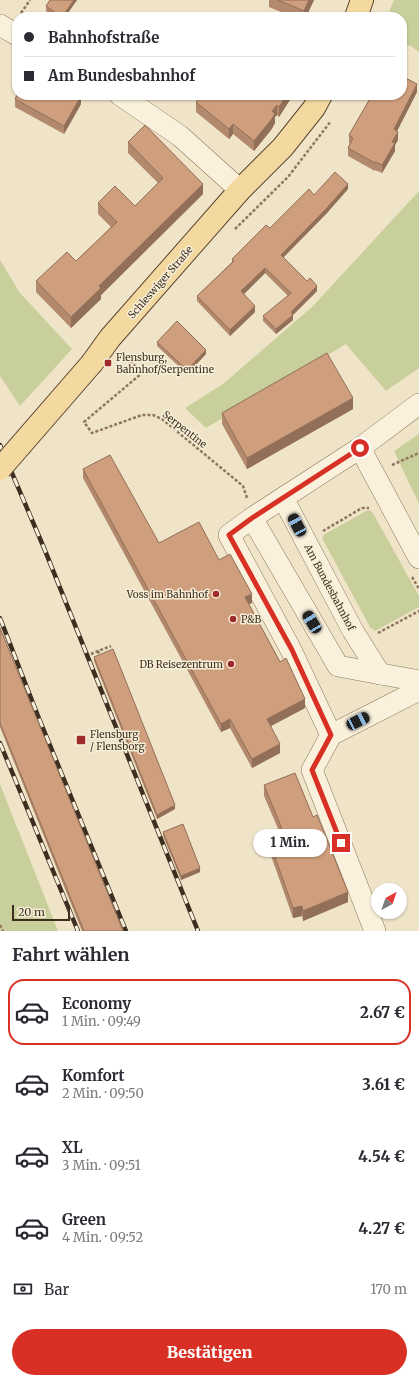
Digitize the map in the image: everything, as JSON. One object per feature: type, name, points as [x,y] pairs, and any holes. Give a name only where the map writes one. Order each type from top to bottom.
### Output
[{"type":"main road","points":[[358,12],[362,0]]},
{"type":"main road","name":"Schleswiger Straße","points":[[0,469],[92,363],[110,338],[240,190],[283,147],[314,108],[318,100]]},
{"type":"street","points":[[0,26],[12,32]]},
{"type":"street","points":[[127,100],[180,136],[240,190]]},
{"type":"street","points":[[331,735],[292,650],[229,535],[252,518],[360,448],[419,404]]},
{"type":"street","points":[[360,448],[415,567]]},
{"type":"street","name":"Am Bundesbahnhof","points":[[283,498],[353,631],[380,674]]},
{"type":"street","points":[[252,518],[338,666],[419,680]]},
{"type":"street","points":[[375,931],[312,770],[331,735],[419,690]]},
{"type":"path","points":[[22,12],[30,0]]},
{"type":"path","name":"Serpentine","points":[[126,357],[142,373],[84,422],[92,433],[142,415],[153,415],[162,419],[243,486],[252,518]]},
{"type":"path","points":[[321,534],[324,530],[362,508],[373,509]]},
{"type":"path","points":[[415,567],[419,589]]},
{"type":"path","points":[[376,634],[419,611]]},
{"type":"path","points":[[91,654],[111,646]]},
{"type":"path","points":[[98,651],[102,662]]},
{"type":"path","points":[[0,925],[3,931]]},
{"type":"green space","points":[[394,0],[419,0],[419,52],[411,46],[407,46],[407,12],[389,12]]},
{"type":"green space","points":[[419,191],[419,368],[386,391],[346,344],[206,428],[185,408],[223,384],[313,306]]},
{"type":"green space","points":[[0,260],[20,293],[72,349],[20,406],[0,376]]},
{"type":"green space","points":[[419,434],[419,504],[394,451]]},
{"type":"green space","points":[[368,510],[374,515],[419,596],[419,607],[375,631],[370,627],[322,538],[325,534]]},
{"type":"green space","points":[[0,784],[58,931],[0,931]]},
{"type":"building","points":[[50,0],[74,0],[66,12],[54,12],[46,6]]},
{"type":"building","points":[[278,0],[309,0],[304,11]]},
{"type":"building","points":[[407,79],[417,84],[394,129],[398,132],[392,142],[395,143],[382,165],[375,163],[348,148],[353,138],[349,135],[369,100],[407,100]]},
{"type":"building","points":[[17,100],[79,100],[64,126]]},
{"type":"building","points":[[198,100],[284,100],[279,107],[277,105],[272,111],[275,114],[254,141],[233,124],[229,129],[196,102]]},
{"type":"building","points":[[145,125],[203,184],[99,286],[101,288],[71,317],[36,281],[67,252],[76,261],[117,222],[98,203],[115,186],[135,206],[163,178],[128,142]]},
{"type":"building","points":[[335,172],[348,184],[281,255],[307,281],[310,278],[317,286],[291,312],[293,315],[276,329],[263,316],[291,293],[265,268],[241,291],[255,306],[230,330],[197,296],[234,261],[232,259],[266,225],[270,228],[309,189],[314,195]]},
{"type":"building","points":[[177,321],[206,350],[187,370],[157,342]]},
{"type":"building","points":[[327,353],[353,398],[247,458],[222,413]]},
{"type":"building","points":[[110,455],[159,543],[199,522],[219,560],[230,554],[252,594],[245,597],[280,662],[286,658],[305,699],[267,719],[280,744],[252,759],[230,719],[221,724],[83,469]]},
{"type":"building","points":[[0,628],[123,931],[84,931],[0,723]]},
{"type":"building","points":[[113,649],[175,805],[157,815],[94,657]]},
{"type":"building","points":[[295,773],[313,817],[317,815],[348,892],[303,911],[302,906],[293,908],[269,840],[274,838],[272,833],[282,829],[264,785]]},
{"type":"building","points":[[183,824],[200,868],[181,876],[163,832]]},
{"type":"railway","points":[[0,445],[44,548],[198,931]]},
{"type":"railway","points":[[0,618],[38,716],[126,931]]},
{"type":"railway","points":[[0,743],[78,931]]},
{"type":"place","name":"Flensburg, Bahnhof/Serpentine","points":[[108,363]]},
{"type":"place","name":"Voss im Bahnhof","points":[[216,594]]},
{"type":"place","name":"P&B","points":[[233,619]]},
{"type":"place","name":"DB Reisezentrum","points":[[231,664]]},
{"type":"place","name":"Flensburg / Flensborg","points":[[81,740]]},
{"type":"route","points":[[341,843],[312,770],[331,735],[292,650],[273,618],[229,535],[252,518],[360,448]]}]
